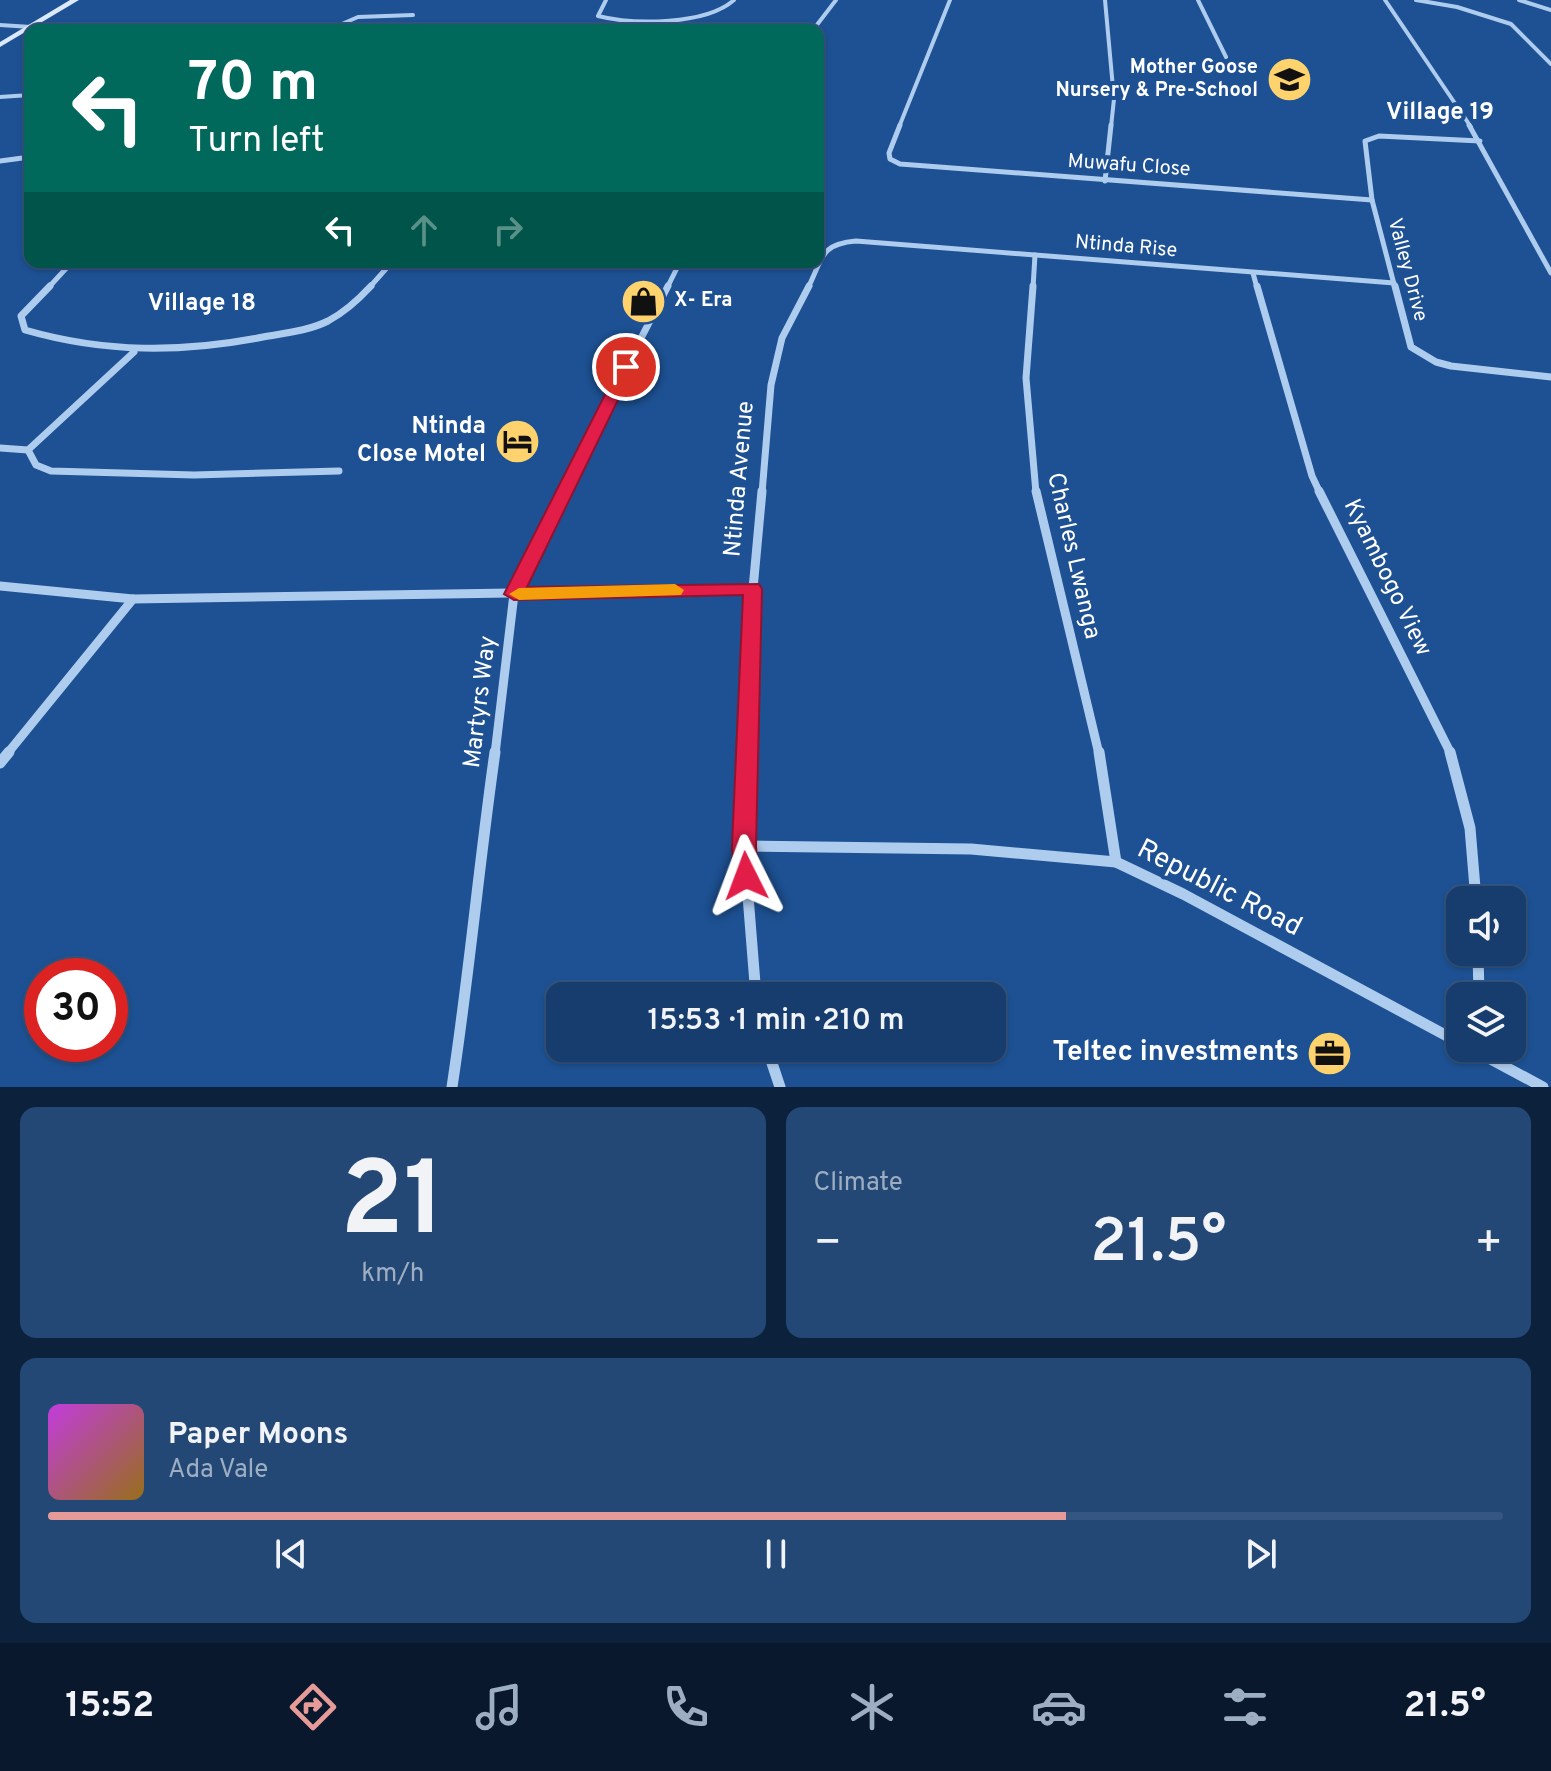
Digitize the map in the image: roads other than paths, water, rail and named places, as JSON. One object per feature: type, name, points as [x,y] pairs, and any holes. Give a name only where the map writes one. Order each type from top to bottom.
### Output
[{"type":"main road","points":[[36,24],[75,0]]},
{"type":"main road","points":[[0,45],[24,31]]},
{"type":"street","points":[[606,0],[598,16],[610,19],[708,16],[728,8],[734,0]]},
{"type":"street","points":[[818,24],[836,0]]},
{"type":"street","name":"Muwafu Close","points":[[950,0],[889,153],[890,159],[910,166],[1372,200]]},
{"type":"street","points":[[1105,0],[1114,99],[1105,181]]},
{"type":"street","points":[[1198,0],[1226,57]]},
{"type":"street","points":[[1385,0],[1480,141],[1551,273]]},
{"type":"street","points":[[1416,0],[1457,7],[1511,24],[1551,64]]},
{"type":"street","points":[[1519,0],[1551,10]]},
{"type":"street","points":[[335,24],[350,18],[413,15]]},
{"type":"street","points":[[0,25],[24,27]]},
{"type":"street","points":[[0,97],[24,95]]},
{"type":"street","name":"Valley Drive","points":[[1480,141],[1369,138],[1364,144],[1372,200],[1411,347],[1436,362],[1472,370],[1551,377]]},
{"type":"street","points":[[0,161],[24,158]]},
{"type":"street","name":"Ntinda Rise","points":[[856,241],[1394,283]]},
{"type":"street","name":"Ntinda Avenue","points":[[824,256],[835,243],[856,241]]},
{"type":"street","name":"Charles Lwanga","points":[[1035,255],[1026,378],[1033,479],[1099,753],[1116,862]]},
{"type":"street","points":[[66,268],[21,316],[25,330],[56,340],[134,352],[206,348],[306,329],[331,319],[368,290],[387,268]]},
{"type":"street","name":"Martyrs Way","points":[[452,1087],[471,961],[480,859],[506,678],[514,594],[559,497],[677,268]]},
{"type":"street","name":"Ntinda Avenue","points":[[755,982],[744,846],[753,589],[771,385],[782,338],[818,268]]},
{"type":"street","name":"Kyambogo View","points":[[1253,273],[1312,476],[1453,759],[1466,796],[1475,843],[1476,886]]},
{"type":"street","points":[[0,448],[28,450],[134,352]]},
{"type":"street","points":[[28,450],[36,465],[51,471],[194,475],[339,471]]},
{"type":"street","points":[[0,586],[133,599],[753,589]]},
{"type":"street","points":[[0,763],[133,599]]},
{"type":"street","name":"Republic Road","points":[[744,846],[971,849],[1116,862],[1183,894],[1446,1035]]},
{"type":"street","points":[[772,1062],[780,1087]]},
{"type":"street","points":[[1498,1062],[1543,1087]]},
{"type":"place","name":"Mother Goose Nursery & Pre-School","points":[[1289,79]]},
{"type":"place","name":"X- Era","points":[[643,301]]},
{"type":"place","name":"Ntinda Close Motel","points":[[517,441]]},
{"type":"place","name":"Teltec investments","points":[[1330,1053]]},
{"type":"district","name":"Village 19","points":[[1440,113]]},
{"type":"district","name":"Village 18","points":[[202,304]]}]
